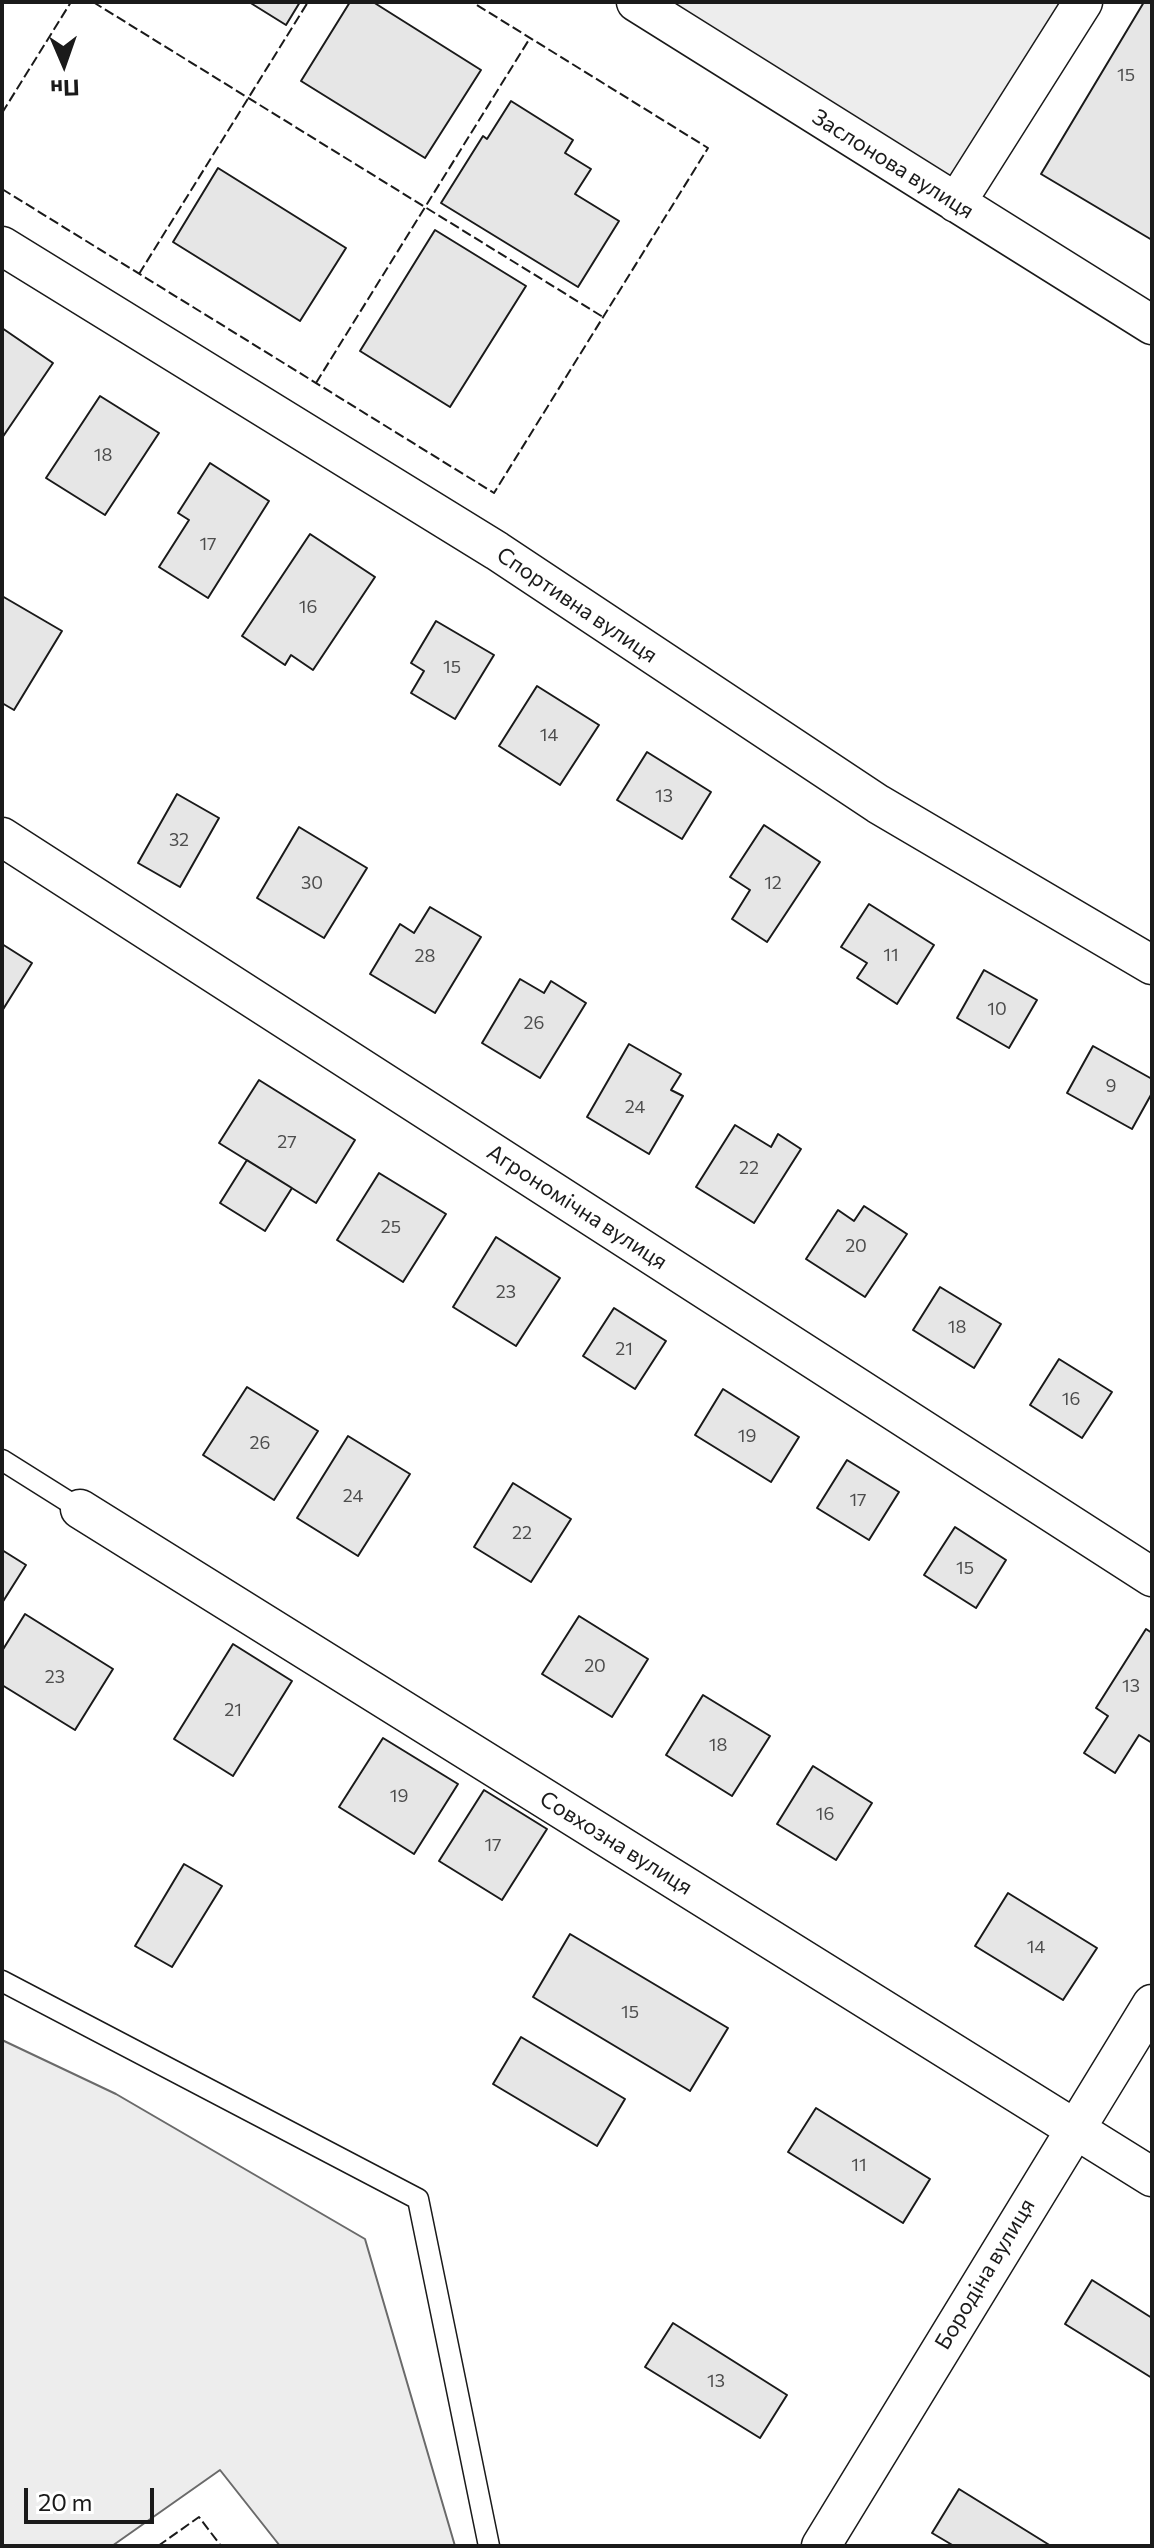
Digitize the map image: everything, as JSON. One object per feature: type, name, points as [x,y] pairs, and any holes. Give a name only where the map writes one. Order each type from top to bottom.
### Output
[{"type":"street","name":"Заслонова вулиця","points":[[636,2],[1152,325]]},
{"type":"street","points":[[956,203],[1083,2]]},
{"type":"street","name":"Спортивна вулиця","points":[[2,246],[497,551],[878,804],[1152,965]]},
{"type":"street","name":"Агрономічна вулиця","points":[[2,837],[1152,1577]]},
{"type":"street","name":"Совхозна вулиця","points":[[80,1509],[1152,2177]]},
{"type":"street","name":"Бородіна вулиця","points":[[821,2546],[1152,2004]]},
{"type":"lane","points":[[2,1460],[80,1509]]},
{"type":"lane","points":[[2,1981],[418,2199],[489,2546]]},
{"type":"shaded area","points":[[636,2],[1083,2],[956,203]]},
{"type":"shaded area","points":[[2,2040],[116,2094],[365,2239],[455,2546],[280,2546],[220,2470],[112,2546],[2,2546]]},
{"type":"building","points":[[249,2],[300,2],[286,25]]},
{"type":"building","points":[[350,2],[373,2],[481,70],[425,158],[301,81]]},
{"type":"building","points":[[1144,2],[1152,2],[1152,240],[1041,174]]},
{"type":"building","points":[[511,101],[573,140],[565,153],[591,169],[575,194],[619,221],[578,287],[441,203],[483,136],[487,139]]},
{"type":"building","points":[[218,168],[346,248],[300,321],[173,242]]},
{"type":"building","points":[[435,230],[526,286],[450,407],[360,351]]},
{"type":"building","points":[[2,328],[53,363],[2,438]]},
{"type":"building","points":[[100,396],[159,433],[105,515],[46,478]]},
{"type":"building","points":[[210,463],[269,501],[208,598],[159,567],[189,520],[178,513]]},
{"type":"building","points":[[310,534],[375,577],[313,670],[291,655],[285,665],[242,636]]},
{"type":"building","points":[[2,596],[62,631],[14,710],[2,703]]},
{"type":"building","points":[[436,621],[494,655],[455,719],[411,693],[424,671],[411,663]]},
{"type":"building","points":[[537,686],[599,725],[560,785],[499,746]]},
{"type":"building","points":[[647,752],[711,792],[682,839],[617,800]]},
{"type":"building","points":[[177,794],[219,818],[180,887],[138,863]]},
{"type":"building","points":[[764,825],[820,862],[767,942],[732,919],[750,890],[730,877]]},
{"type":"building","points":[[299,827],[367,868],[324,938],[257,898]]},
{"type":"building","points":[[869,904],[934,945],[897,1004],[857,978],[867,963],[841,947]]},
{"type":"building","points":[[430,907],[481,937],[435,1013],[370,974],[400,924],[414,933]]},
{"type":"building","points":[[2,944],[32,963],[2,1011]]},
{"type":"building","points":[[984,970],[1037,1000],[1009,1048],[957,1018]]},
{"type":"building","points":[[520,979],[544,993],[551,981],[586,1003],[540,1078],[482,1043]]},
{"type":"building","points":[[629,1044],[681,1074],[671,1090],[683,1096],[649,1154],[587,1117]]},
{"type":"building","points":[[1093,1046],[1152,1079],[1152,1093],[1132,1129],[1067,1093]]},
{"type":"building","points":[[259,1080],[355,1140],[316,1203],[219,1143]]},
{"type":"building","points":[[735,1125],[771,1147],[778,1134],[801,1149],[754,1223],[696,1187]]},
{"type":"building","points":[[247,1160],[292,1188],[265,1231],[220,1203]]},
{"type":"building","points":[[379,1173],[446,1214],[403,1282],[337,1240]]},
{"type":"building","points":[[864,1206],[907,1234],[865,1297],[806,1259],[838,1210],[854,1221]]},
{"type":"building","points":[[496,1237],[560,1278],[516,1346],[453,1307]]},
{"type":"building","points":[[940,1287],[1001,1324],[974,1368],[913,1330]]},
{"type":"building","points":[[614,1308],[666,1341],[635,1389],[583,1356]]},
{"type":"building","points":[[1059,1359],[1112,1392],[1082,1438],[1030,1405]]},
{"type":"building","points":[[247,1387],[318,1431],[274,1500],[203,1455]]},
{"type":"building","points":[[723,1389],[799,1437],[771,1482],[695,1435]]},
{"type":"building","points":[[348,1436],[410,1474],[358,1556],[297,1518]]},
{"type":"building","points":[[847,1460],[899,1492],[869,1540],[817,1508]]},
{"type":"building","points":[[513,1483],[571,1519],[531,1582],[474,1547]]},
{"type":"building","points":[[955,1527],[1006,1560],[976,1608],[924,1575]]},
{"type":"building","points":[[2,1550],[26,1565],[2,1603]]},
{"type":"building","points":[[25,1614],[113,1669],[75,1730],[2,1685],[2,1651]]},
{"type":"building","points":[[579,1616],[648,1659],[612,1717],[542,1674]]},
{"type":"building","points":[[1146,1629],[1152,1633],[1152,1743],[1139,1735],[1115,1773],[1084,1753],[1108,1716],[1096,1708]]},
{"type":"building","points":[[233,1644],[292,1681],[233,1776],[174,1739]]},
{"type":"building","points":[[703,1695],[770,1736],[732,1796],[666,1755]]},
{"type":"building","points":[[383,1738],[458,1784],[414,1854],[339,1807]]},
{"type":"building","points":[[813,1766],[872,1803],[836,1860],[777,1824]]},
{"type":"building","points":[[484,1790],[547,1829],[502,1900],[439,1861]]},
{"type":"building","points":[[184,1864],[222,1886],[172,1967],[135,1946]]},
{"type":"building","points":[[1008,1893],[1097,1948],[1063,2000],[975,1946]]},
{"type":"building","points":[[570,1934],[728,2028],[690,2091],[533,1997]]},
{"type":"building","points":[[521,2037],[625,2099],[597,2146],[493,2084]]},
{"type":"building","points":[[816,2108],[930,2179],[903,2223],[788,2152]]},
{"type":"building","points":[[1092,2280],[1152,2318],[1152,2378],[1065,2324]]},
{"type":"building","points":[[673,2323],[787,2395],[760,2438],[645,2367]]},
{"type":"building","points":[[959,2489],[1051,2546],[954,2546],[932,2533]]},
{"type":"fence","points":[[2,113],[71,2]]},
{"type":"fence","points":[[93,2],[603,317]]},
{"type":"fence","points":[[139,274],[308,2]]},
{"type":"fence","points":[[2,189],[494,493],[708,148],[472,2]]},
{"type":"fence","points":[[316,383],[530,38]]},
{"type":"fence","points":[[158,2546],[199,2517],[221,2546]]}]
